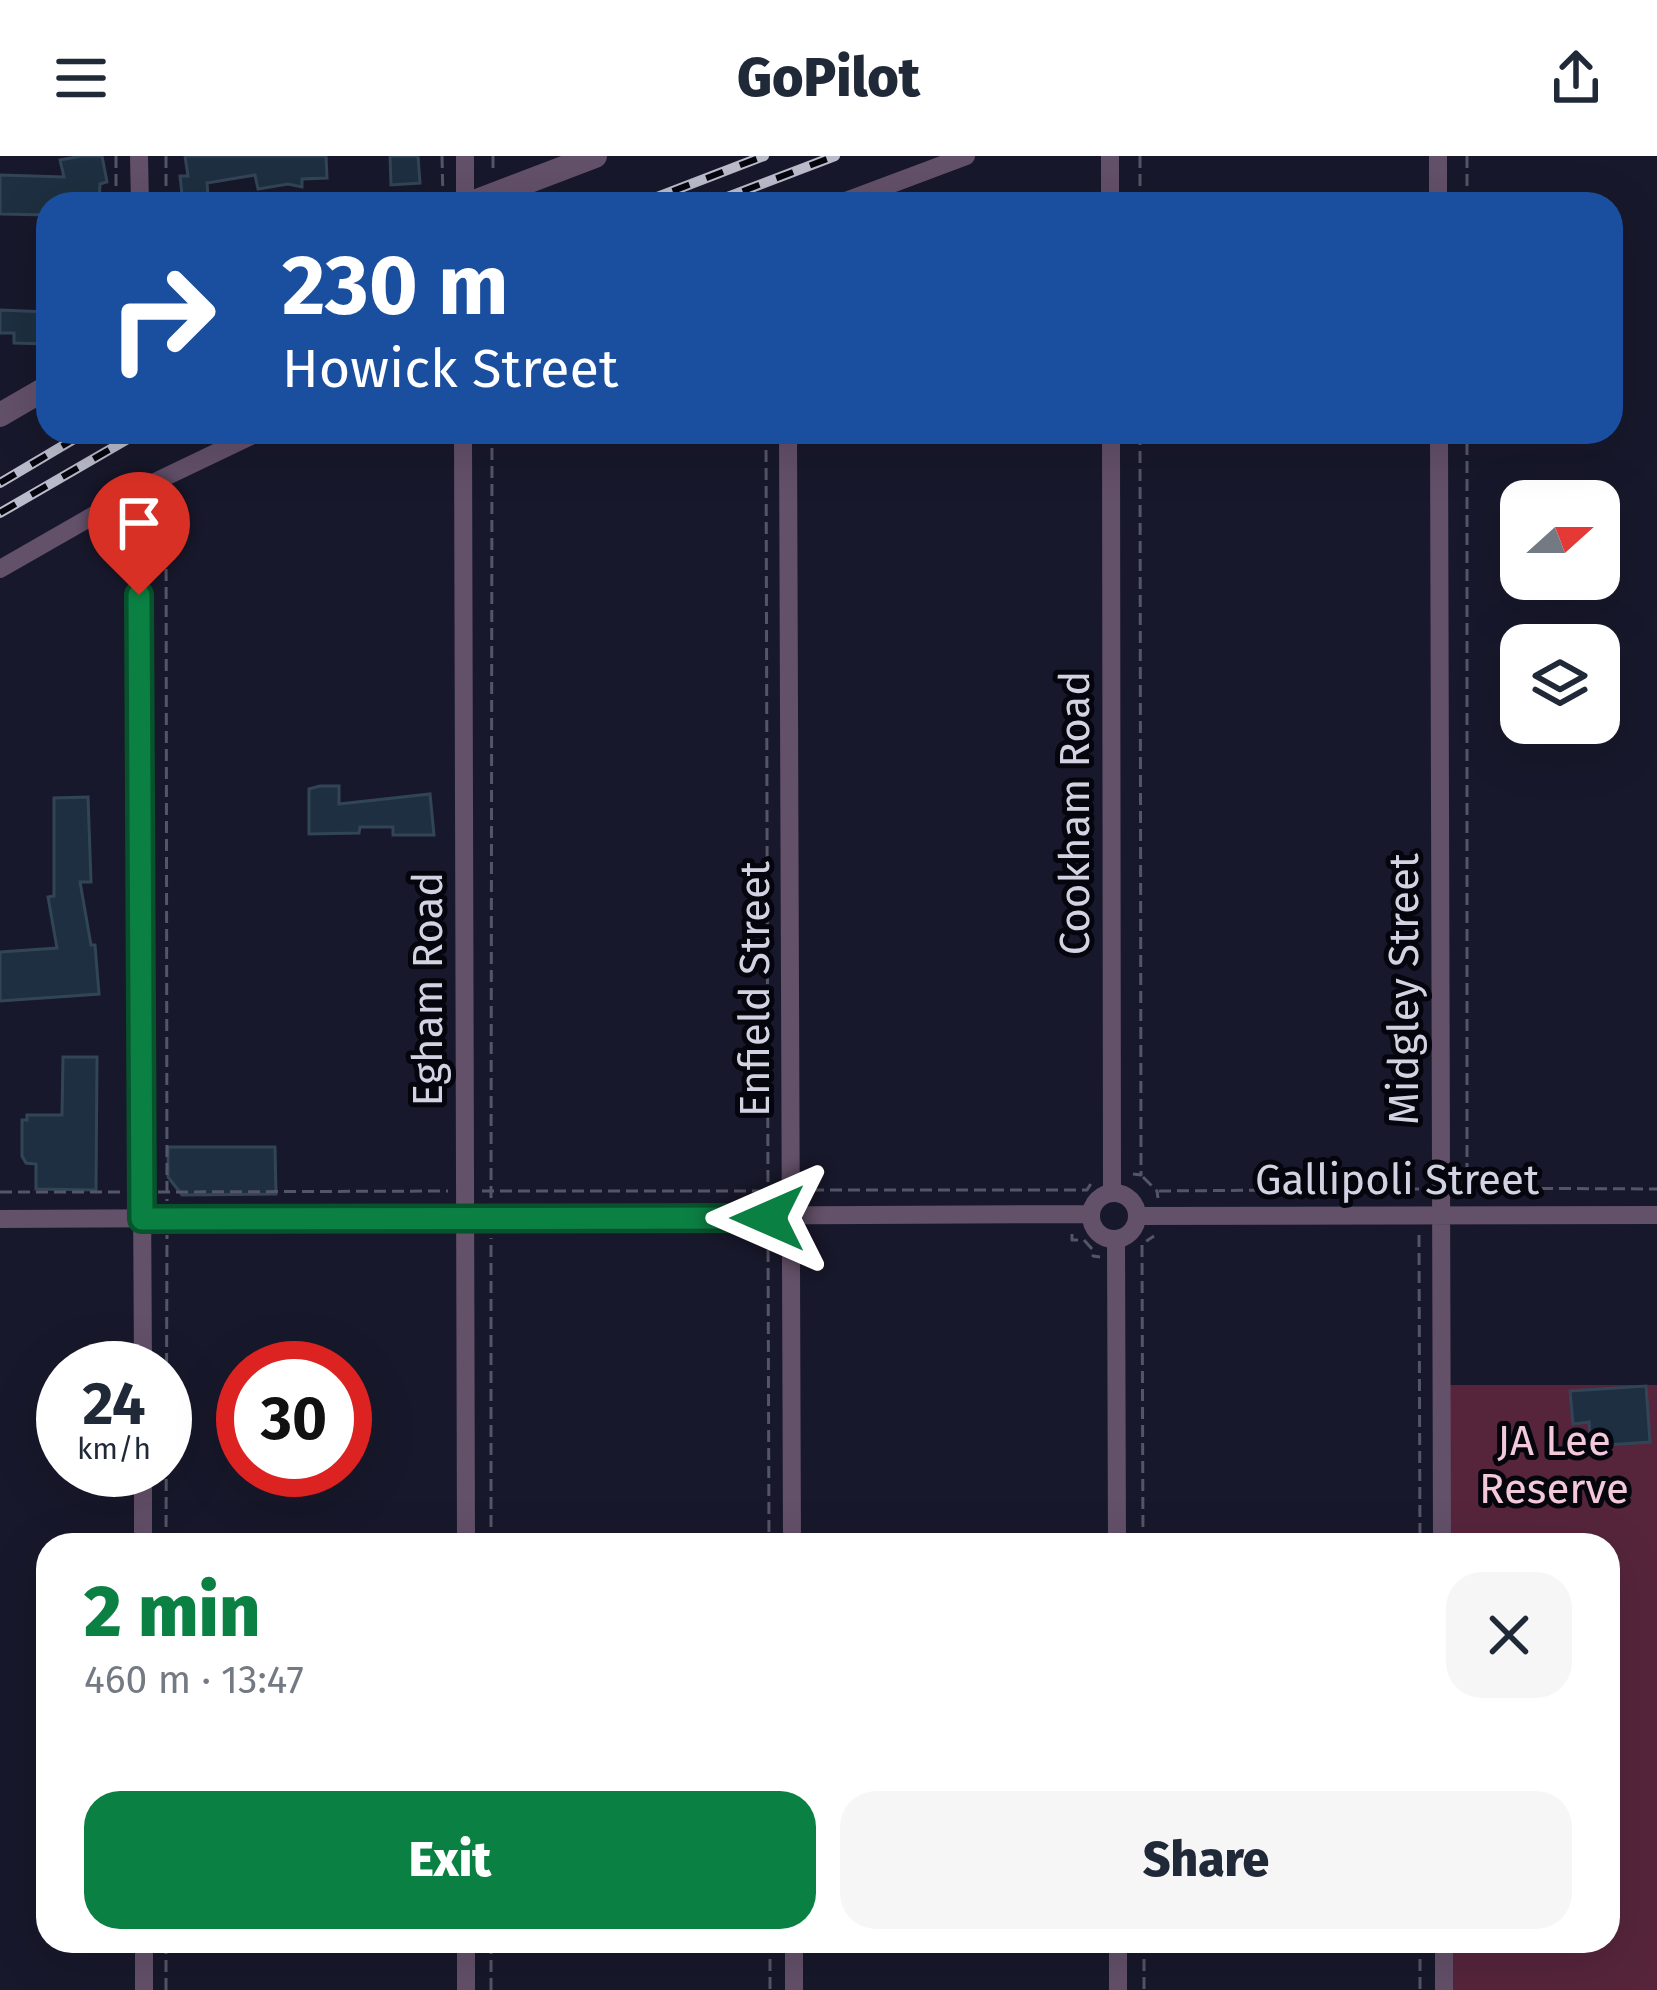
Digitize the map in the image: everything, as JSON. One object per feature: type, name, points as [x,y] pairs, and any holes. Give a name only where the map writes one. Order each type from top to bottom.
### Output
[{"type":"street","points":[[139,156],[140,192]]},
{"type":"street","points":[[465,156],[466,192]]},
{"type":"street","points":[[499,192],[595,156]]},
{"type":"street","points":[[870,192],[966,156]]},
{"type":"street","points":[[1110,156],[1110,192]]},
{"type":"street","points":[[1438,156],[1438,192]]},
{"type":"street","points":[[0,415],[36,394]]},
{"type":"street","points":[[0,569],[138,490],[234,444]]},
{"type":"street","name":"Egham Road","points":[[463,444],[466,1533]]},
{"type":"street","name":"Enfield Street","points":[[788,444],[792,1533]]},
{"type":"street","name":"Cookham Road","points":[[1111,444],[1112,1193]]},
{"type":"street","name":"Midgley Street","points":[[1438,444],[1442,1533]]},
{"type":"street","points":[[138,490],[143,1341]]},
{"type":"street","points":[[0,1219],[1081,1214],[1112,1193],[1126,1197],[1137,1216],[1116,1248],[1117,1533]]},
{"type":"street","points":[[1081,1214],[1116,1248]]},
{"type":"street","name":"Gallipoli Street","points":[[1137,1216],[1657,1215]]},
{"type":"street","points":[[143,1497],[143,1533]]},
{"type":"street","points":[[144,1953],[144,1990]]},
{"type":"street","points":[[466,1953],[466,1990]]},
{"type":"street","points":[[794,1953],[794,1990]]},
{"type":"street","points":[[1118,1953],[1118,1990]]},
{"type":"street","points":[[1444,1953],[1444,1990]]},
{"type":"path","points":[[116,156],[116,192]]},
{"type":"path","points":[[166,156],[166,192]]},
{"type":"path","points":[[442,156],[442,192]]},
{"type":"path","points":[[493,156],[493,181]]},
{"type":"path","points":[[1140,156],[1140,192]]},
{"type":"path","points":[[1467,156],[1467,192]]},
{"type":"path","points":[[491,1533],[492,444]]},
{"type":"path","points":[[766,444],[769,1533]]},
{"type":"path","points":[[166,489],[166,1533]]},
{"type":"path","points":[[1141,1174],[1157,1191],[1158,1216],[1158,1234],[1142,1244],[1143,1533]]},
{"type":"path","points":[[1467,1188],[1657,1189]]},
{"type":"path","points":[[1071,1190],[1081,1214],[1072,1240],[1084,1240],[1093,1256],[1116,1248],[1142,1259]]},
{"type":"path","points":[[1157,1191],[1420,1190]]},
{"type":"path","points":[[166,1953],[166,1990]]},
{"type":"path","points":[[491,1953],[491,1990]]},
{"type":"path","points":[[770,1953],[770,1990]]},
{"type":"path","points":[[1144,1953],[1144,1990]]},
{"type":"path","points":[[1420,1953],[1420,1990]]},
{"type":"green space","name":"JA Lee Reserve","points":[[1441,1385],[1657,1385],[1657,1990],[1444,1990],[1444,1953],[1620,1953],[1620,1533],[1442,1533]]},
{"type":"building","points":[[102,156],[107,182],[100,184],[100,192],[36,192],[36,215],[0,214],[0,175],[64,177],[60,160]]},
{"type":"building","points":[[185,156],[326,156],[327,178],[302,179],[302,187],[288,184],[258,189],[255,175],[207,183],[208,192],[182,192],[180,176],[188,176]]},
{"type":"building","points":[[390,156],[418,156],[420,183],[391,185]]},
{"type":"building","points":[[0,310],[36,312],[36,344],[14,343],[14,333],[0,333]]},
{"type":"building","points":[[339,786],[339,804],[430,794],[434,835],[393,835],[393,827],[309,834],[309,789]]},
{"type":"building","points":[[88,797],[91,882],[80,882],[91,945],[95,945],[99,994],[0,1001],[0,952],[57,948],[48,897],[54,896],[54,798]]},
{"type":"building","points":[[63,1057],[97,1057],[96,1190],[36,1189],[36,1164],[26,1163],[22,1156],[22,1120],[27,1115],[62,1115]]},
{"type":"building","points":[[168,1147],[275,1147],[276,1194],[182,1195],[168,1177]]},
{"type":"building","points":[[1646,1386],[1650,1442],[1591,1446],[1589,1422],[1573,1424],[1570,1391]]},
{"type":"railway","points":[[670,192],[764,156]]},
{"type":"railway","points":[[740,192],[835,156]]},
{"type":"railway","points":[[0,483],[66,444]]},
{"type":"railway","points":[[0,513],[119,444]]},
{"type":"route","points":[[139,595],[142,1219],[768,1218]]}]
